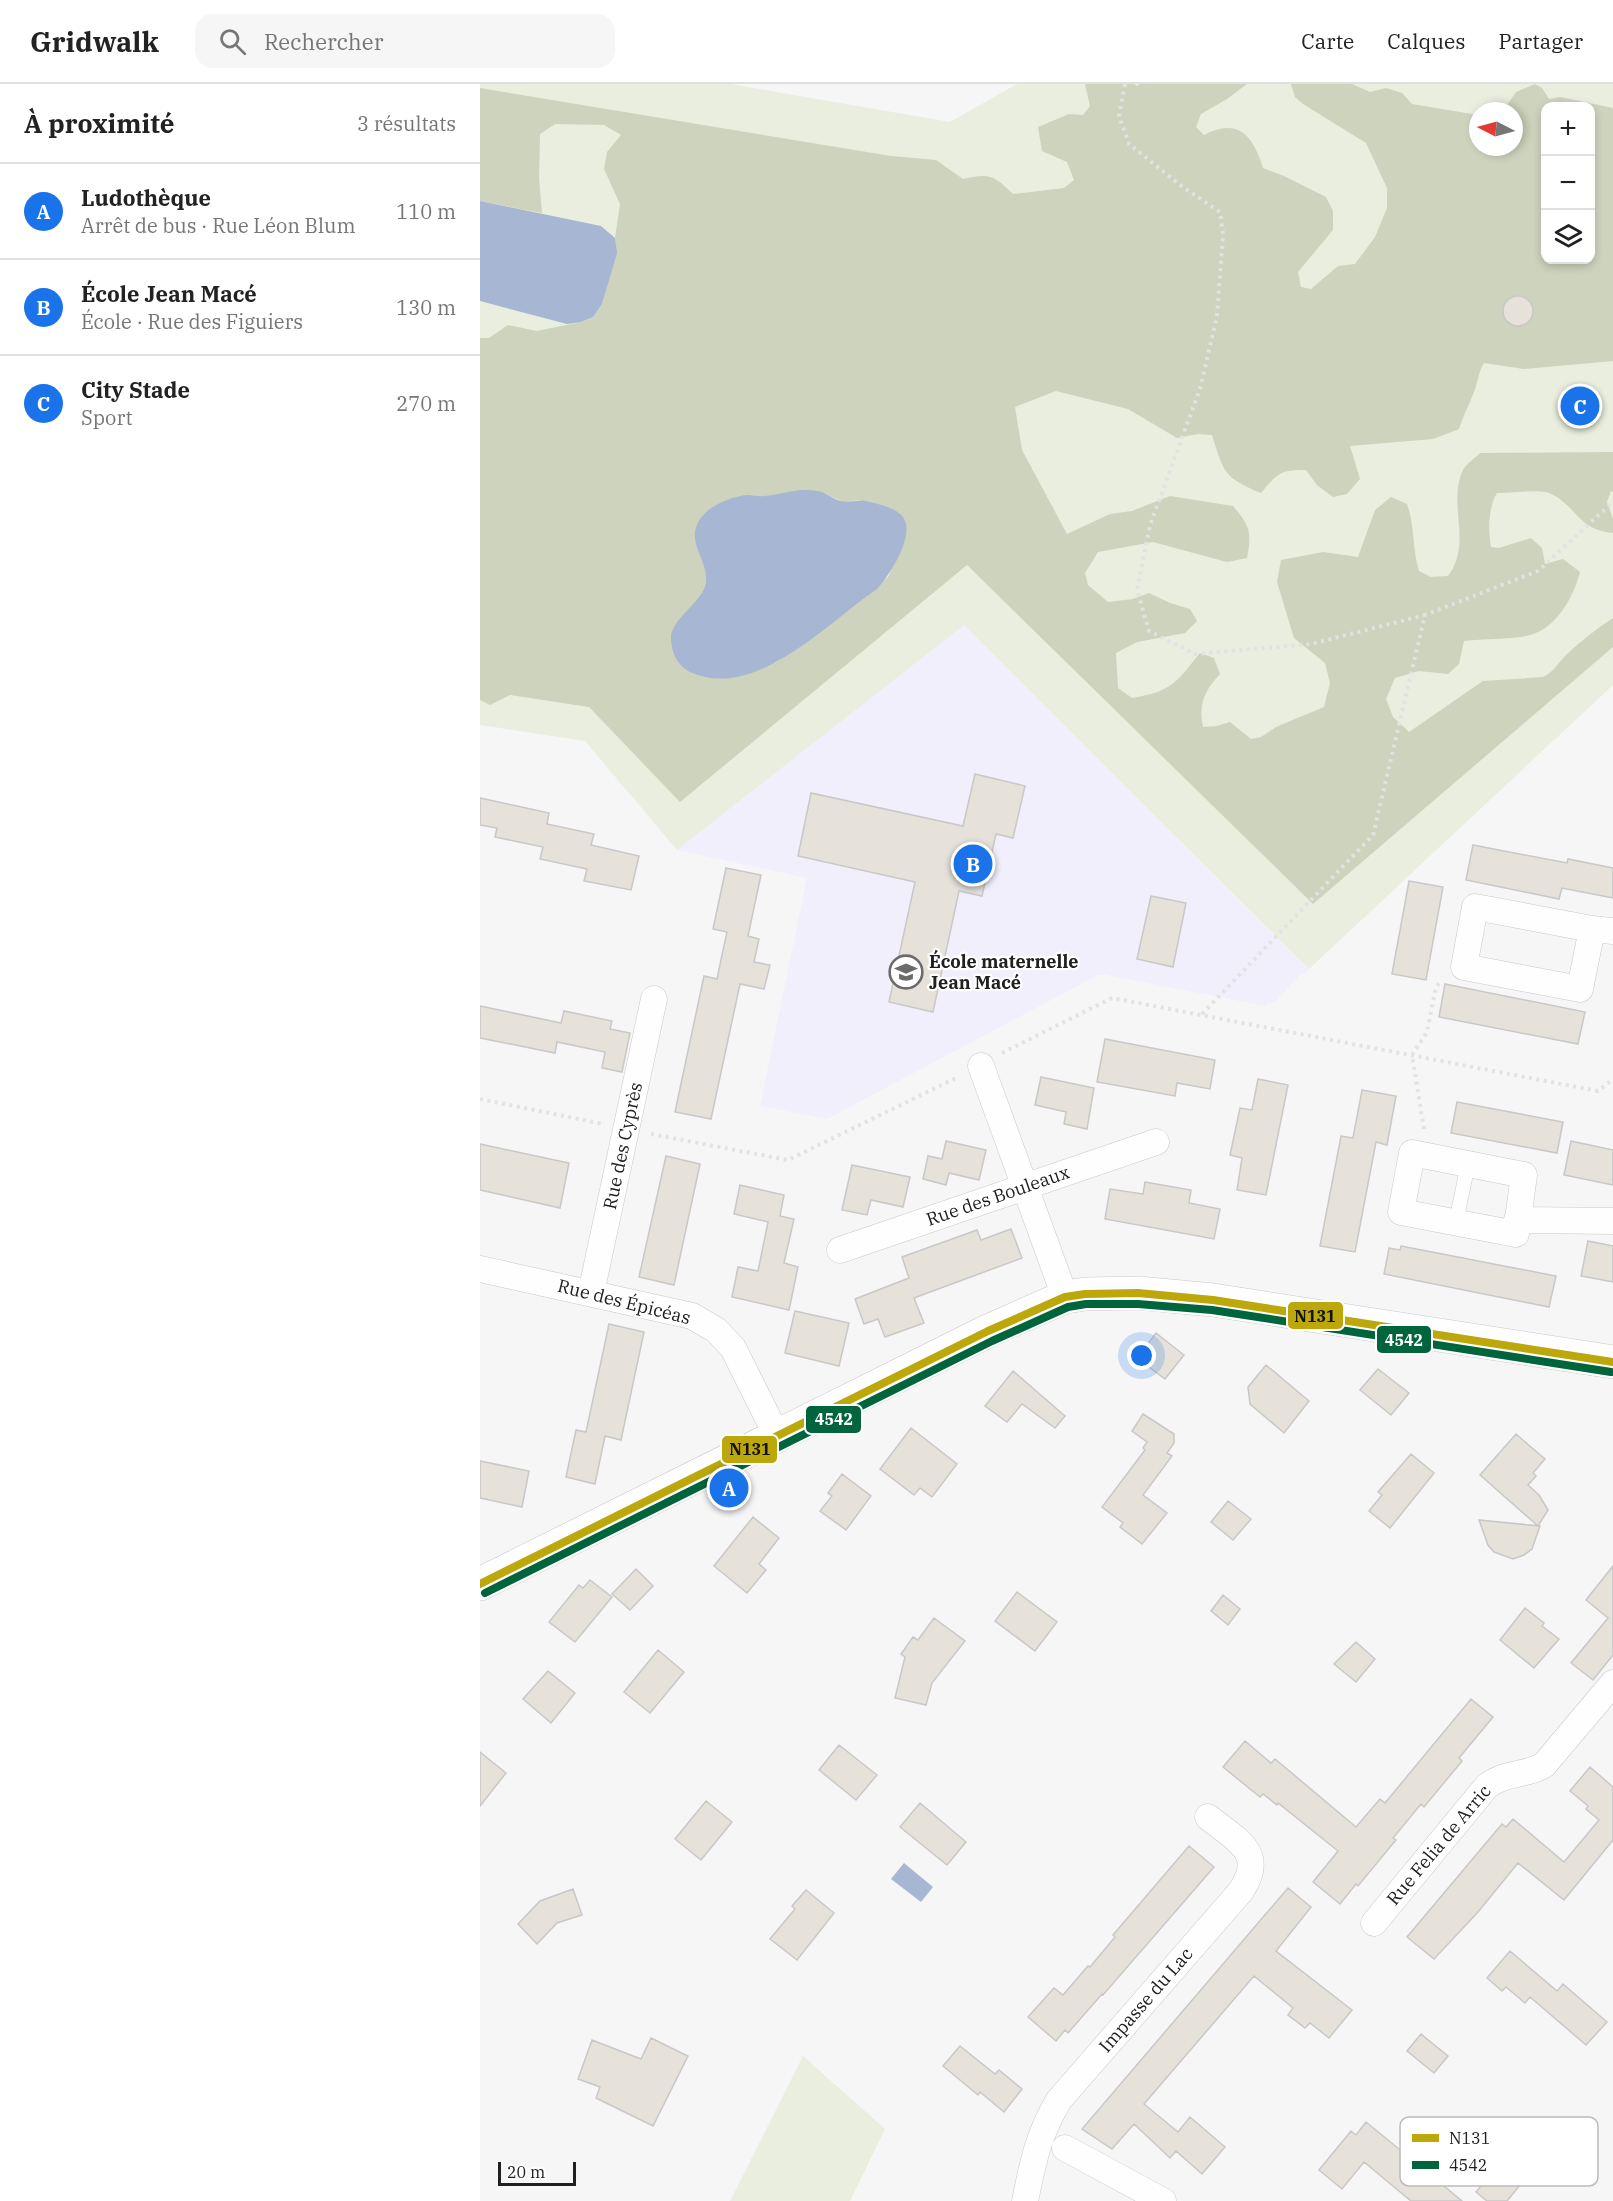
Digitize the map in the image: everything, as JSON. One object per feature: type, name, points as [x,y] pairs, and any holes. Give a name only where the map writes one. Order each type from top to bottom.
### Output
[{"type":"main road","points":[[480,1584],[988,1331],[1065,1297],[1085,1294],[1138,1293],[1213,1300],[1613,1362]]},
{"type":"street","points":[[1475,907],[1602,930],[1580,989],[1464,966],[1475,907]]},
{"type":"street","name":"Rue des Cyprès","points":[[591,1293],[654,999]]},
{"type":"street","points":[[981,1066],[1065,1297]]},
{"type":"street","name":"Rue des Bouleaux","points":[[840,1250],[1156,1142]]},
{"type":"street","points":[[1412,1153],[1468,1164],[1524,1175],[1516,1234],[1401,1212],[1412,1153]]},
{"type":"street","points":[[1517,1220],[1613,1221]]},
{"type":"street","name":"Rue des Épicéas","points":[[480,1269],[692,1316],[716,1330],[733,1348],[777,1436]]},
{"type":"street","name":"Rue Felia de Arric","points":[[1374,1923],[1487,1786],[1497,1778],[1537,1770],[1545,1765],[1613,1683]]},
{"type":"street","name":"Impasse du Lac","points":[[1024,2201],[1036,2148],[1059,2100],[1249,1878],[1252,1868],[1250,1857],[1244,1847],[1208,1817]]},
{"type":"street","points":[[1065,2148],[1163,2201]]},
{"type":"lane","points":[[1456,1222],[1468,1164]]},
{"type":"path","points":[[1125,84],[1119,116],[1129,144],[1180,185],[1220,212],[1223,235],[1217,316],[1200,389],[1150,525],[1137,590],[1149,631],[1195,654],[1311,644],[1425,615],[1538,571],[1613,502]]},
{"type":"path","points":[[1202,1015],[1374,835],[1425,615]]},
{"type":"path","points":[[1429,1156],[1412,1055],[1427,1032],[1436,987],[1451,972],[1464,966]]},
{"type":"path","points":[[480,1099],[627,1130],[788,1160],[981,1066],[1112,998],[1598,1090],[1613,1079]]},
{"type":"shaded area","points":[[964,624],[1309,969],[1300,975],[1274,1003],[1269,1002],[1265,1006],[1098,975],[827,1119],[760,1106],[807,878],[677,850]]},
{"type":"green space","points":[[480,84],[731,84],[950,122],[1017,84],[1613,84],[1613,685],[1309,969],[964,625],[677,850],[585,741],[480,725]]},
{"type":"green space","points":[[1085,84],[1134,84],[1137,86],[1140,84],[1247,84],[1201,114],[1196,127],[1204,135],[1227,128],[1243,133],[1254,147],[1263,168],[1326,197],[1333,211],[1333,230],[1298,272],[1301,287],[1311,289],[1338,266],[1355,264],[1375,237],[1387,208],[1387,188],[1366,143],[1303,104],[1295,97],[1291,84],[1352,84],[1370,92],[1386,88],[1402,93],[1412,104],[1469,114],[1469,156],[1523,156],[1523,102],[1509,102],[1516,92],[1535,84],[1542,88],[1549,99],[1560,97],[1584,102],[1541,102],[1541,264],[1595,264],[1595,104],[1613,108],[1613,361],[1524,369],[1484,363],[1459,429],[1433,439],[1350,446],[1360,479],[1347,494],[1333,497],[1317,485],[1306,470],[1290,470],[1280,474],[1261,493],[1232,478],[1219,458],[1212,435],[1198,434],[1177,438],[1128,409],[1056,391],[1015,407],[1022,450],[1067,534],[1110,514],[1132,511],[1170,496],[1233,506],[1246,524],[1249,535],[1247,558],[1227,562],[1153,542],[1098,552],[1085,573],[1088,585],[1108,602],[1133,599],[1149,593],[1190,609],[1197,621],[1185,633],[1137,642],[1116,653],[1118,688],[1132,698],[1156,692],[1165,689],[1178,679],[1200,653],[1214,658],[1220,674],[1210,686],[1202,704],[1203,727],[1230,722],[1251,739],[1261,737],[1276,727],[1324,707],[1330,683],[1325,663],[1294,638],[1277,582],[1281,560],[1323,552],[1358,557],[1375,510],[1391,497],[1407,504],[1419,571],[1431,577],[1448,576],[1459,550],[1457,496],[1459,483],[1464,468],[1480,453],[1613,452],[1613,492],[1611,491],[1607,502],[1613,519],[1613,533],[1601,531],[1584,522],[1565,503],[1549,493],[1532,491],[1497,493],[1492,505],[1490,520],[1491,547],[1499,548],[1531,538],[1542,548],[1545,564],[1563,559],[1580,572],[1573,591],[1556,619],[1539,632],[1515,638],[1464,641],[1459,664],[1448,674],[1419,671],[1395,678],[1386,699],[1393,717],[1409,732],[1483,681],[1543,677],[1578,644],[1613,618],[1613,647],[1313,904],[967,565],[680,802],[589,707],[510,695],[490,705],[480,700],[480,338],[489,338],[508,325],[537,331],[581,322],[593,317],[602,304],[616,253],[615,238],[620,204],[604,169],[607,152],[621,135],[604,125],[555,124],[540,134],[539,178],[542,213],[480,201],[480,88],[891,156],[936,160],[963,179],[985,176],[996,179],[1013,194],[1064,188],[1074,180],[1067,162],[1042,151],[1038,127],[1069,114],[1083,115],[1090,106]],"holes":[[[816,491],[844,502],[859,500],[905,540],[888,577],[800,647],[775,663],[672,631],[696,603],[705,585],[705,567],[696,534],[705,514]]]},
{"type":"green space","points":[[803,2056],[885,2129],[850,2201],[730,2201]]},
{"type":"water","points":[[480,201],[601,226],[615,238],[617,253],[602,304],[593,317],[567,324],[480,301]]},
{"type":"water","points":[[801,490],[821,492],[841,501],[878,504],[900,514],[906,525],[906,534],[904,544],[888,575],[877,589],[813,638],[765,668],[740,676],[715,678],[690,672],[676,658],[671,638],[676,624],[698,599],[705,586],[704,567],[695,541],[698,523],[709,510],[730,499],[747,495],[763,496]]},
{"type":"water","points":[[904,1863],[933,1887],[921,1902],[891,1879]]},
{"type":"building","points":[[1518,296],[1529,300],[1533,311],[1529,322],[1518,326],[1507,322],[1503,311],[1507,300]]},
{"type":"building","points":[[975,774],[1025,786],[1013,838],[996,834],[982,896],[959,891],[933,1012],[889,1002],[915,882],[798,856],[811,793],[963,826]]},
{"type":"building","points":[[480,798],[549,813],[547,824],[594,834],[591,845],[639,856],[631,890],[584,881],[587,869],[540,859],[543,847],[495,837],[497,828],[480,825]]},
{"type":"building","points":[[1473,845],[1567,863],[1568,859],[1613,868],[1613,898],[1562,888],[1559,899],[1466,880]]},
{"type":"building","points":[[726,868],[761,875],[748,936],[759,939],[754,962],[770,965],[764,989],[740,984],[711,1119],[675,1112],[704,976],[717,979],[727,932],[713,929]]},
{"type":"building","points":[[1409,881],[1443,887],[1426,980],[1392,974]]},
{"type":"building","points":[[1151,896],[1186,903],[1173,967],[1137,959]]},
{"type":"building","points":[[1445,984],[1585,1012],[1578,1044],[1439,1017]]},
{"type":"building","points":[[480,1006],[561,1023],[564,1011],[612,1021],[610,1029],[630,1033],[622,1072],[602,1068],[605,1052],[557,1042],[555,1053],[480,1038]]},
{"type":"building","points":[[1105,1039],[1215,1060],[1210,1089],[1177,1083],[1175,1096],[1097,1082]]},
{"type":"building","points":[[1041,1077],[1094,1088],[1087,1129],[1064,1124],[1066,1112],[1035,1105]]},
{"type":"building","points":[[1258,1079],[1288,1085],[1266,1195],[1237,1190],[1242,1158],[1230,1155],[1240,1108],[1252,1110]]},
{"type":"building","points":[[1362,1090],[1396,1096],[1387,1145],[1376,1142],[1355,1252],[1320,1246],[1341,1136],[1353,1138]]},
{"type":"building","points":[[1457,1102],[1563,1122],[1557,1153],[1451,1133]]},
{"type":"building","points":[[946,1141],[986,1150],[979,1180],[949,1173],[946,1185],[923,1179],[928,1156],[942,1159]]},
{"type":"building","points":[[1571,1141],[1613,1150],[1613,1185],[1564,1175]]},
{"type":"building","points":[[480,1144],[569,1163],[560,1208],[480,1190]]},
{"type":"building","points":[[666,1156],[700,1164],[674,1285],[639,1277]]},
{"type":"building","points":[[852,1165],[910,1177],[903,1207],[871,1200],[867,1215],[842,1210]]},
{"type":"building","points":[[1145,1182],[1191,1190],[1189,1203],[1220,1209],[1214,1239],[1105,1219],[1110,1189],[1143,1194]]},
{"type":"building","points":[[740,1185],[784,1195],[780,1216],[794,1219],[784,1263],[798,1267],[789,1310],[732,1297],[738,1267],[758,1271],[768,1222],[734,1214]]},
{"type":"building","points":[[1011,1229],[1022,1258],[914,1298],[924,1323],[885,1337],[878,1319],[864,1324],[855,1299],[909,1278],[902,1257],[977,1230],[981,1240]]},
{"type":"building","points":[[1588,1241],[1613,1246],[1613,1282],[1581,1276]]},
{"type":"building","points":[[1401,1246],[1556,1276],[1549,1307],[1384,1274],[1389,1248],[1400,1250]]},
{"type":"building","points":[[795,1311],[849,1323],[839,1366],[785,1353]]},
{"type":"building","points":[[609,1324],[644,1332],[621,1440],[605,1436],[595,1484],[566,1477],[576,1430],[586,1432]]},
{"type":"building","points":[[1156,1333],[1184,1355],[1165,1379],[1137,1358]]},
{"type":"building","points":[[1266,1365],[1309,1401],[1284,1433],[1250,1404],[1248,1387]]},
{"type":"building","points":[[1378,1369],[1409,1393],[1391,1415],[1360,1390]]},
{"type":"building","points":[[1013,1371],[1065,1416],[1055,1428],[1022,1404],[1007,1422],[985,1406]]},
{"type":"building","points":[[1143,1414],[1174,1434],[1174,1443],[1167,1453],[1172,1456],[1143,1495],[1167,1513],[1142,1544],[1120,1527],[1123,1523],[1102,1507],[1145,1450],[1143,1448],[1147,1442],[1132,1431]]},
{"type":"building","points":[[911,1428],[957,1464],[932,1497],[920,1488],[914,1495],[880,1469]]},
{"type":"building","points":[[1516,1434],[1545,1459],[1533,1473],[1536,1476],[1528,1485],[1539,1495],[1548,1510],[1538,1526],[1480,1475]]},
{"type":"building","points":[[1411,1454],[1434,1473],[1390,1528],[1369,1511],[1382,1495],[1378,1492]]},
{"type":"building","points":[[480,1461],[529,1471],[522,1507],[480,1498]]},
{"type":"building","points":[[842,1474],[871,1496],[846,1530],[820,1511],[832,1496],[828,1493]]},
{"type":"building","points":[[1228,1501],[1251,1519],[1233,1540],[1211,1522]]},
{"type":"building","points":[[753,1517],[779,1538],[759,1564],[766,1570],[747,1593],[714,1566]]},
{"type":"building","points":[[1479,1520],[1540,1526],[1532,1549],[1513,1559],[1494,1552],[1488,1545]]},
{"type":"building","points":[[1613,1566],[1613,1655],[1593,1680],[1571,1663],[1608,1618],[1586,1600]]},
{"type":"building","points":[[636,1569],[653,1586],[630,1610],[612,1594]]},
{"type":"building","points":[[590,1580],[612,1597],[575,1642],[549,1622],[579,1585],[583,1588]]},
{"type":"building","points":[[1017,1592],[1057,1622],[1035,1651],[995,1621]]},
{"type":"building","points":[[1223,1595],[1240,1609],[1228,1625],[1211,1611]]},
{"type":"building","points":[[1525,1608],[1544,1623],[1542,1626],[1559,1639],[1534,1668],[1500,1640]]},
{"type":"building","points":[[934,1618],[965,1641],[932,1683],[926,1705],[895,1698],[905,1657],[901,1654],[913,1637],[918,1640]]},
{"type":"building","points":[[1356,1642],[1375,1659],[1356,1682],[1334,1664]]},
{"type":"building","points":[[658,1650],[684,1672],[650,1713],[624,1692]]},
{"type":"building","points":[[548,1671],[575,1693],[551,1723],[523,1699]]},
{"type":"building","points":[[1471,1699],[1493,1717],[1459,1758],[1462,1761],[1424,1807],[1421,1804],[1393,1838],[1396,1840],[1340,1904],[1313,1882],[1338,1851],[1278,1803],[1277,1805],[1263,1794],[1260,1797],[1223,1767],[1245,1741],[1271,1763],[1275,1759],[1356,1827],[1380,1799],[1385,1803]]},
{"type":"building","points":[[839,1745],[877,1775],[856,1800],[819,1770]]},
{"type":"building","points":[[480,1752],[506,1773],[480,1806]]},
{"type":"building","points":[[1590,1767],[1613,1787],[1613,1840],[1564,1900],[1518,1863],[1478,1912],[1434,1959],[1407,1937],[1502,1824],[1506,1827],[1513,1819],[1564,1862],[1599,1820],[1586,1809],[1588,1806],[1570,1791]]},
{"type":"building","points":[[706,1801],[732,1822],[701,1860],[675,1839]]},
{"type":"building","points":[[920,1803],[966,1842],[947,1865],[900,1827]]},
{"type":"building","points":[[1189,1846],[1214,1867],[1103,1995],[1068,2033],[1065,2030],[1056,2041],[1028,2017],[1054,1988],[1063,1995],[1088,1966],[1090,1967],[1115,1937],[1113,1935]]},
{"type":"building","points":[[1288,1888],[1311,1907],[1276,1951],[1352,2010],[1329,2038],[1310,2023],[1305,2028],[1288,2015],[1293,2008],[1254,1976],[1144,2104],[1178,2132],[1190,2117],[1225,2147],[1202,2174],[1176,2151],[1170,2158],[1134,2124],[1112,2149],[1082,2129]]},
{"type":"building","points":[[573,1889],[582,1915],[557,1923],[537,1944],[518,1924],[540,1901]]},
{"type":"building","points":[[806,1890],[834,1913],[797,1960],[770,1939],[795,1909],[792,1906]]},
{"type":"building","points":[[1510,1951],[1557,1991],[1563,1984],[1607,2022],[1586,2045],[1530,1997],[1525,2003],[1506,1987],[1502,1991],[1487,1978]]},
{"type":"building","points":[[1421,2034],[1448,2056],[1434,2073],[1407,2051]]},
{"type":"building","points":[[651,2038],[688,2056],[653,2126],[596,2098],[600,2087],[578,2079],[592,2040],[641,2059]]},
{"type":"building","points":[[960,2046],[995,2074],[999,2070],[1022,2089],[1004,2112],[980,2092],[978,2095],[943,2066]]},
{"type":"building","points":[[1366,2122],[1400,2150],[1400,2186],[1444,2186],[1462,2201],[1411,2201],[1364,2162],[1342,2189],[1319,2170],[1351,2131],[1356,2135]]},
{"type":"building","points":[[1481,2186],[1519,2186],[1507,2201],[1487,2201],[1476,2192]]},
{"type":"transit line","name":"N131","points":[[480,1584],[988,1331],[1065,1297],[1085,1294],[1138,1293],[1213,1300],[1613,1362]]},
{"type":"transit line","name":"4542","points":[[485,1593],[992,1341],[1068,1307],[1086,1304],[1138,1304],[1212,1310],[1611,1372]]},
{"type":"place","name":"City Stade","points":[[1580,406]]},
{"type":"place","name":"École Jean Macé","points":[[973,864]]},
{"type":"place","name":"École maternelle Jean Macé","points":[[906,972]]},
{"type":"place","name":"Ludothèque","points":[[729,1488]]}]
